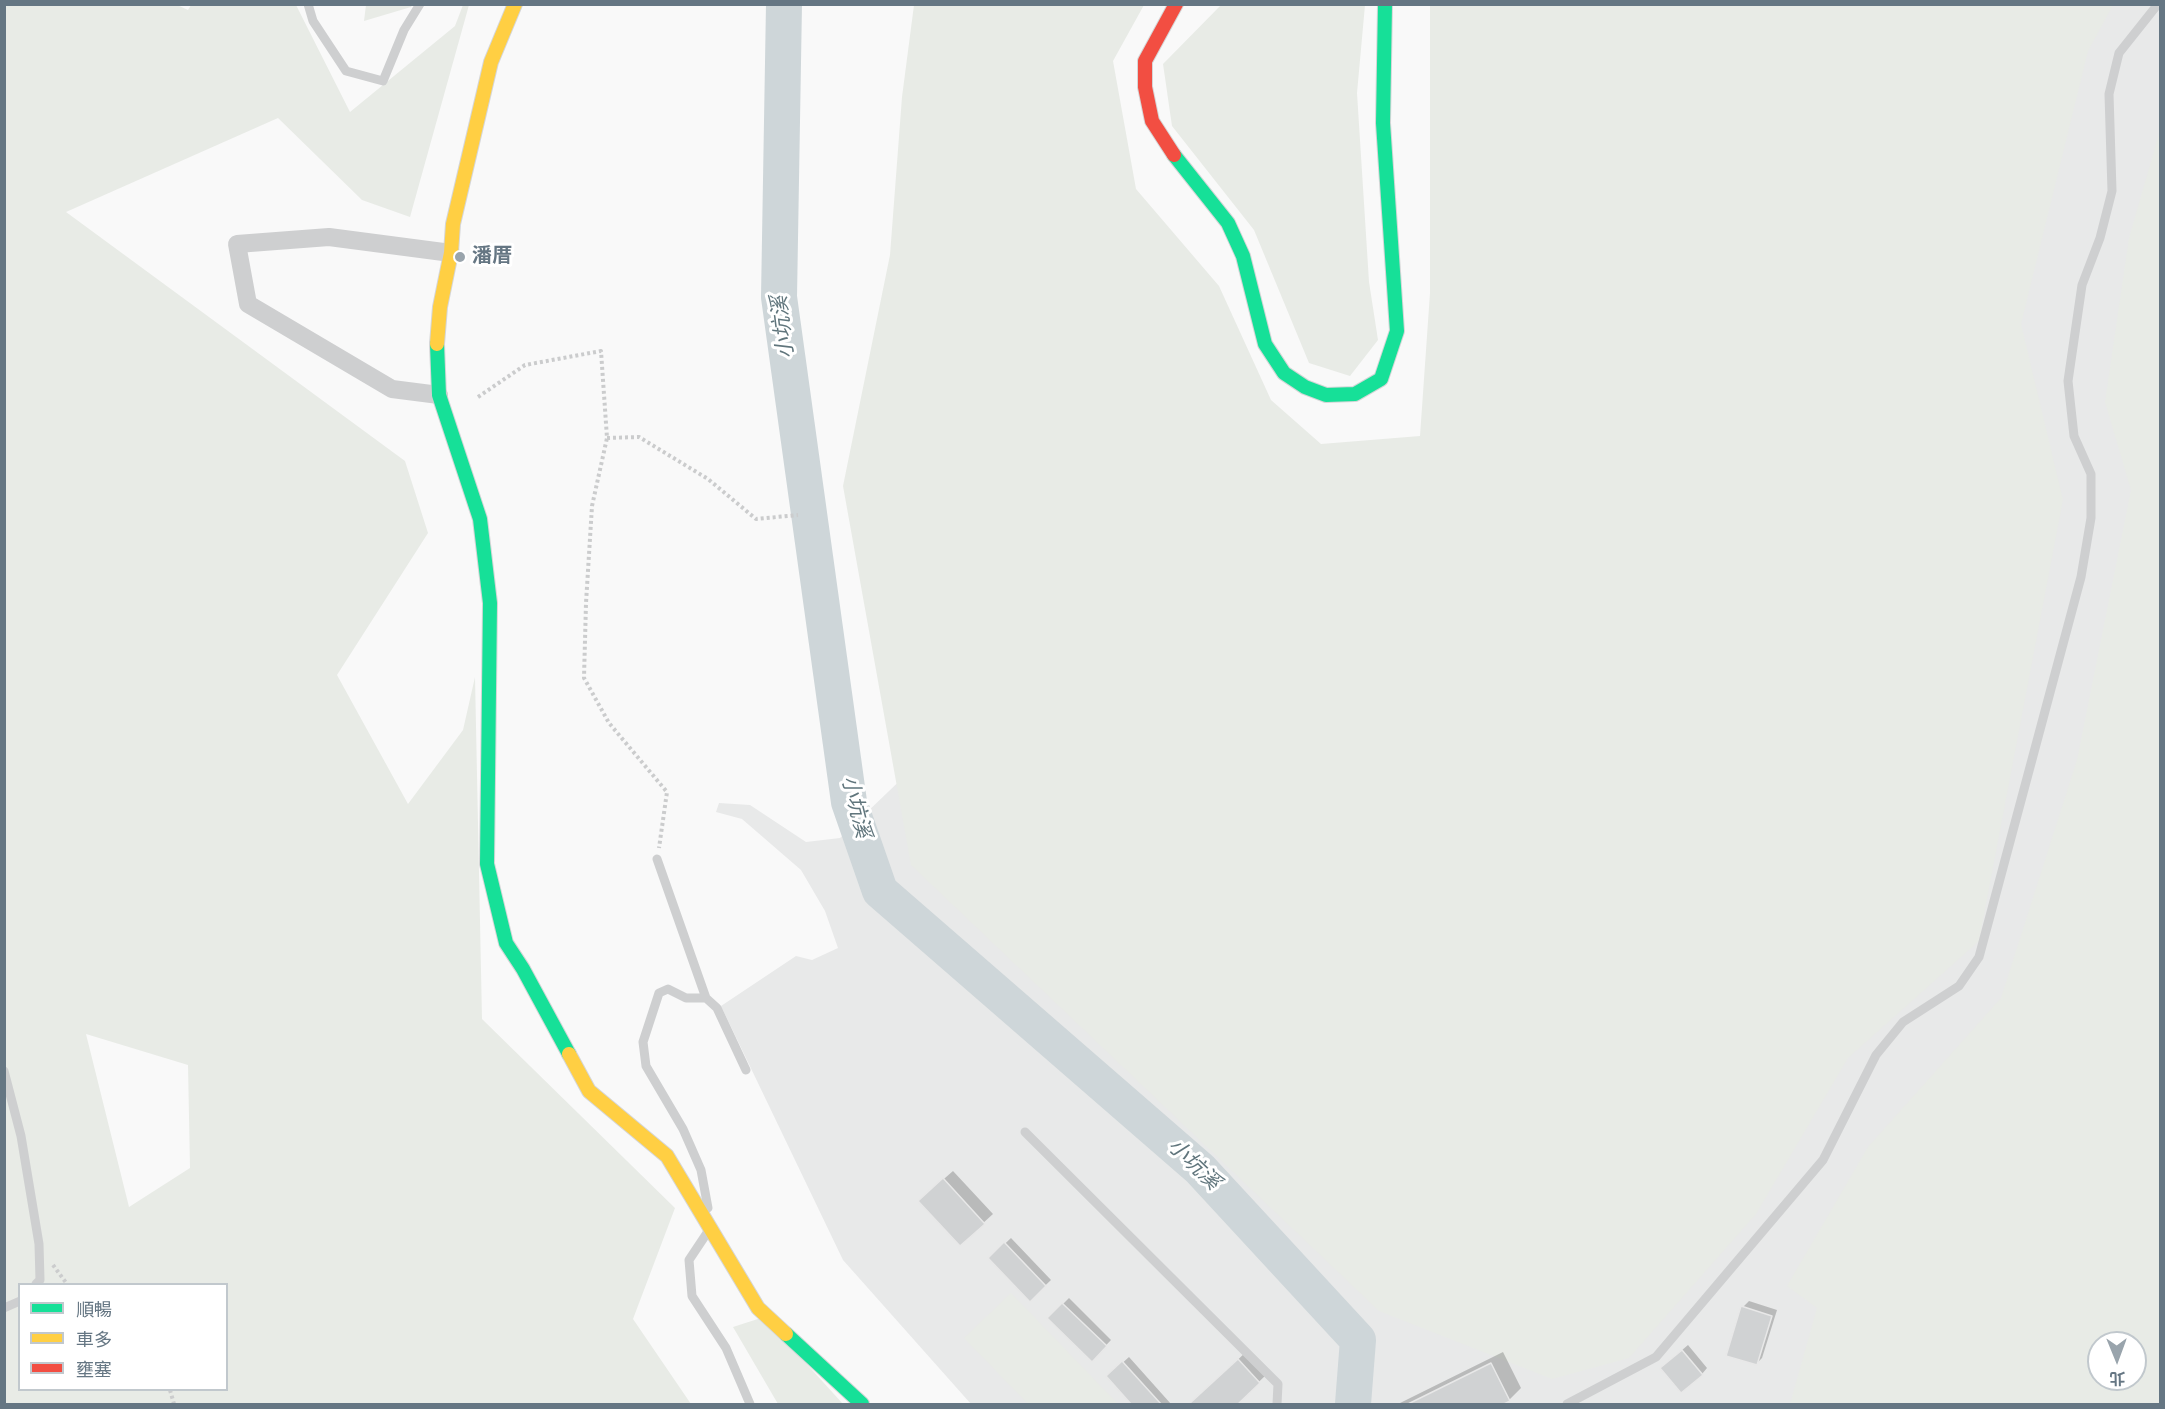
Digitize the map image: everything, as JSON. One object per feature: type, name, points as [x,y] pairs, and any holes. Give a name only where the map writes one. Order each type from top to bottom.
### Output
[{"type":"street","points":[[515,4],[491,62],[453,224],[440,307],[437,348],[439,395],[480,519],[490,603],[487,864],[506,943],[524,969],[589,1091],[667,1156],[758,1308],[862,1404]]},
{"type":"street","points":[[1176,4],[1145,62],[1145,87],[1152,121],[1179,162],[1228,223],[1243,256],[1265,344],[1284,373],[1305,387],[1326,395],[1355,394],[1381,379],[1397,331],[1383,123],[1385,4]]},
{"type":"street","points":[[439,395],[392,388],[248,304],[237,243],[329,237],[450,253]]},
{"type":"lane","points":[[308,4],[313,21],[346,71],[383,81],[404,30],[420,4]]},
{"type":"lane","points":[[1572,1403],[1656,1357],[1823,1160],[1876,1055],[1903,1022],[1959,987],[1979,957],[2081,577],[2091,518],[2091,474],[2074,436],[2068,381],[2082,285],[2100,238],[2112,191],[2109,94],[2119,53],[2158,4]]},
{"type":"lane","points":[[657,859],[706,998],[717,1008],[746,1070]]},
{"type":"lane","points":[[706,998],[686,998],[668,989],[659,993],[643,1042],[646,1066],[683,1129],[701,1170],[711,1228],[689,1260],[692,1296],[726,1348],[750,1404]]},
{"type":"lane","points":[[4,1071],[21,1136],[39,1244],[40,1280],[37,1283]]},
{"type":"lane","points":[[1025,1132],[1278,1384],[1276,1404]]},
{"type":"lane","points":[[4,1308],[18,1302]]},
{"type":"path","points":[[478,397],[525,364],[601,351],[607,438],[592,506],[584,678],[609,723],[667,792],[657,859]]},
{"type":"path","points":[[607,438],[639,436],[708,479],[756,519],[798,515]]},
{"type":"shaded area","points":[[175,4],[188,10],[191,5],[296,5],[350,112],[455,26],[463,5],[469,5],[410,217],[362,200],[278,118],[66,212],[405,461],[428,533],[337,675],[408,804],[463,730],[475,677],[482,1019],[675,1208],[633,1319],[691,1404],[5,1404],[5,5]],"holes":[[[86,1034],[188,1065],[190,1168],[129,1207]]]},
{"type":"shaded area","points":[[366,4],[412,5],[364,21]]},
{"type":"shaded area","points":[[1222,4],[1365,5],[1357,93],[1369,282],[1378,340],[1350,376],[1309,363],[1254,230],[1172,126],[1163,64]]},
{"type":"shaded area","points":[[914,5],[1144,5],[1113,61],[1136,189],[1219,286],[1271,400],[1321,444],[1420,436],[1430,293],[1430,5],[2113,5],[2088,51],[2021,324],[2063,500],[1979,941],[1848,1058],[1756,1214],[1629,1358],[1552,1379],[1379,1311],[911,865],[843,486],[890,255],[902,97]]},
{"type":"shaded area","points":[[1524,5],[2160,5],[2160,1404],[971,1404],[843,1260],[721,1006],[796,956],[812,960],[838,948],[825,911],[801,870],[742,819],[716,812],[719,803],[750,805],[806,842],[840,838],[1203,490],[1471,464]]},
{"type":"shaded area","points":[[2160,130],[2160,1404],[1790,1404],[1817,1308],[1787,1286],[1868,1147],[2001,998],[2077,760],[2131,490],[2105,402],[2129,238]]},
{"type":"shaded area","points":[[1011,1293],[1118,1404],[1028,1404],[964,1338]]},
{"type":"shaded area","points":[[764,1317],[843,1404],[778,1404],[733,1327]]},
{"type":"building","points":[[943,1178],[985,1224],[960,1246],[918,1201]]},
{"type":"building","points":[[1004,1242],[1046,1286],[1030,1302],[988,1258]]},
{"type":"building","points":[[1062,1303],[1107,1346],[1092,1362],[1047,1318]]},
{"type":"building","points":[[1741,1306],[1772,1316],[1757,1365],[1726,1356]]},
{"type":"building","points":[[1682,1350],[1703,1375],[1681,1393],[1660,1368]]},
{"type":"building","points":[[1238,1359],[1260,1383],[1238,1404],[1189,1404]]},
{"type":"building","points":[[1122,1361],[1161,1404],[1131,1404],[1106,1376]]},
{"type":"building","points":[[1491,1363],[1510,1401],[1504,1404],[1408,1404]]},
{"type":"waterway","name":"小坑溪","points":[[784,4],[779,297],[849,802],[880,891],[1200,1169],[1358,1340],[1353,1404]]},
{"type":"traffic: fast","points":[[1174,155],[1228,223],[1243,256],[1265,344],[1284,373],[1305,387],[1326,395],[1355,394],[1381,379],[1397,331],[1383,123],[1385,4]]},
{"type":"traffic: fast","points":[[437,344],[439,395],[480,519],[490,603],[487,864],[506,943],[523,969],[569,1054]]},
{"type":"traffic: fast","points":[[786,1334],[862,1404]]},
{"type":"traffic: slow","points":[[437,344],[440,307],[451,253],[453,224],[491,62],[515,4]]},
{"type":"traffic: slow","points":[[569,1054],[589,1091],[667,1156],[758,1308],[786,1334]]},
{"type":"traffic: jam","points":[[1174,155],[1152,121],[1145,87],[1145,61],[1176,4]]},
{"type":"place","name":"潘厝","points":[[460,257]]}]
